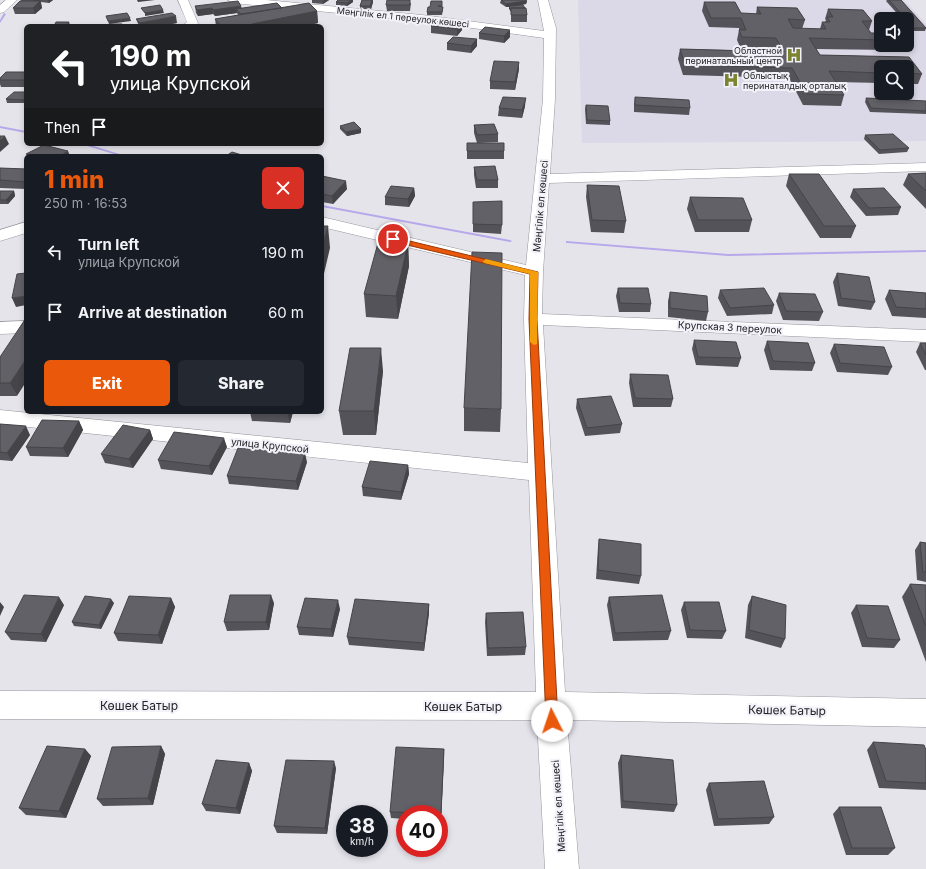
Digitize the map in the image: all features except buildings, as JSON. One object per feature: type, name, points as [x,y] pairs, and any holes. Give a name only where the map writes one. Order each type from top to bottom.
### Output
[{"type":"street","points":[[0,10],[12,0]]},
{"type":"street","points":[[183,0],[193,23],[191,24]]},
{"type":"street","name":"Мәңгілік ел 1 переулок көшесі","points":[[233,0],[422,18],[549,35]]},
{"type":"street","name":"Мәңгілік ел көшесі","points":[[543,0],[550,28],[549,107],[534,272],[533,319],[551,706],[562,869]]},
{"type":"street","points":[[422,18],[423,6]]},
{"type":"street","points":[[543,178],[926,167]]},
{"type":"street","points":[[324,222],[534,272]]},
{"type":"street","points":[[0,236],[24,227]]},
{"type":"street","name":"Крупская 3 переулок","points":[[533,319],[926,336]]},
{"type":"street","points":[[0,328],[24,327]]},
{"type":"street","name":"улица Крупской","points":[[0,417],[540,473]]},
{"type":"street","name":"Көшек Батыр","points":[[0,705],[551,706],[926,712]]},
{"type":"shaded area","name":"Облыстық перинаталдық орталық","points":[[578,0],[904,0],[926,24],[926,141],[582,143]]},
{"type":"waterway","points":[[0,22],[5,14]]},
{"type":"waterway","points":[[0,127],[24,132]]},
{"type":"waterway","points":[[90,146],[117,154]]},
{"type":"waterway","points":[[324,206],[510,241]]},
{"type":"waterway","points":[[568,242],[728,255],[926,251]]},
{"type":"slow traffic","points":[[486,261],[534,272],[534,342]]},
{"type":"place","name":"Областной перинатальный центр","points":[[794,55]]},
{"type":"place","name":"Облыстық перинаталдық орталық","points":[[731,80]]},
{"type":"route","points":[[393,239],[534,272],[533,319],[552,721]]}]
